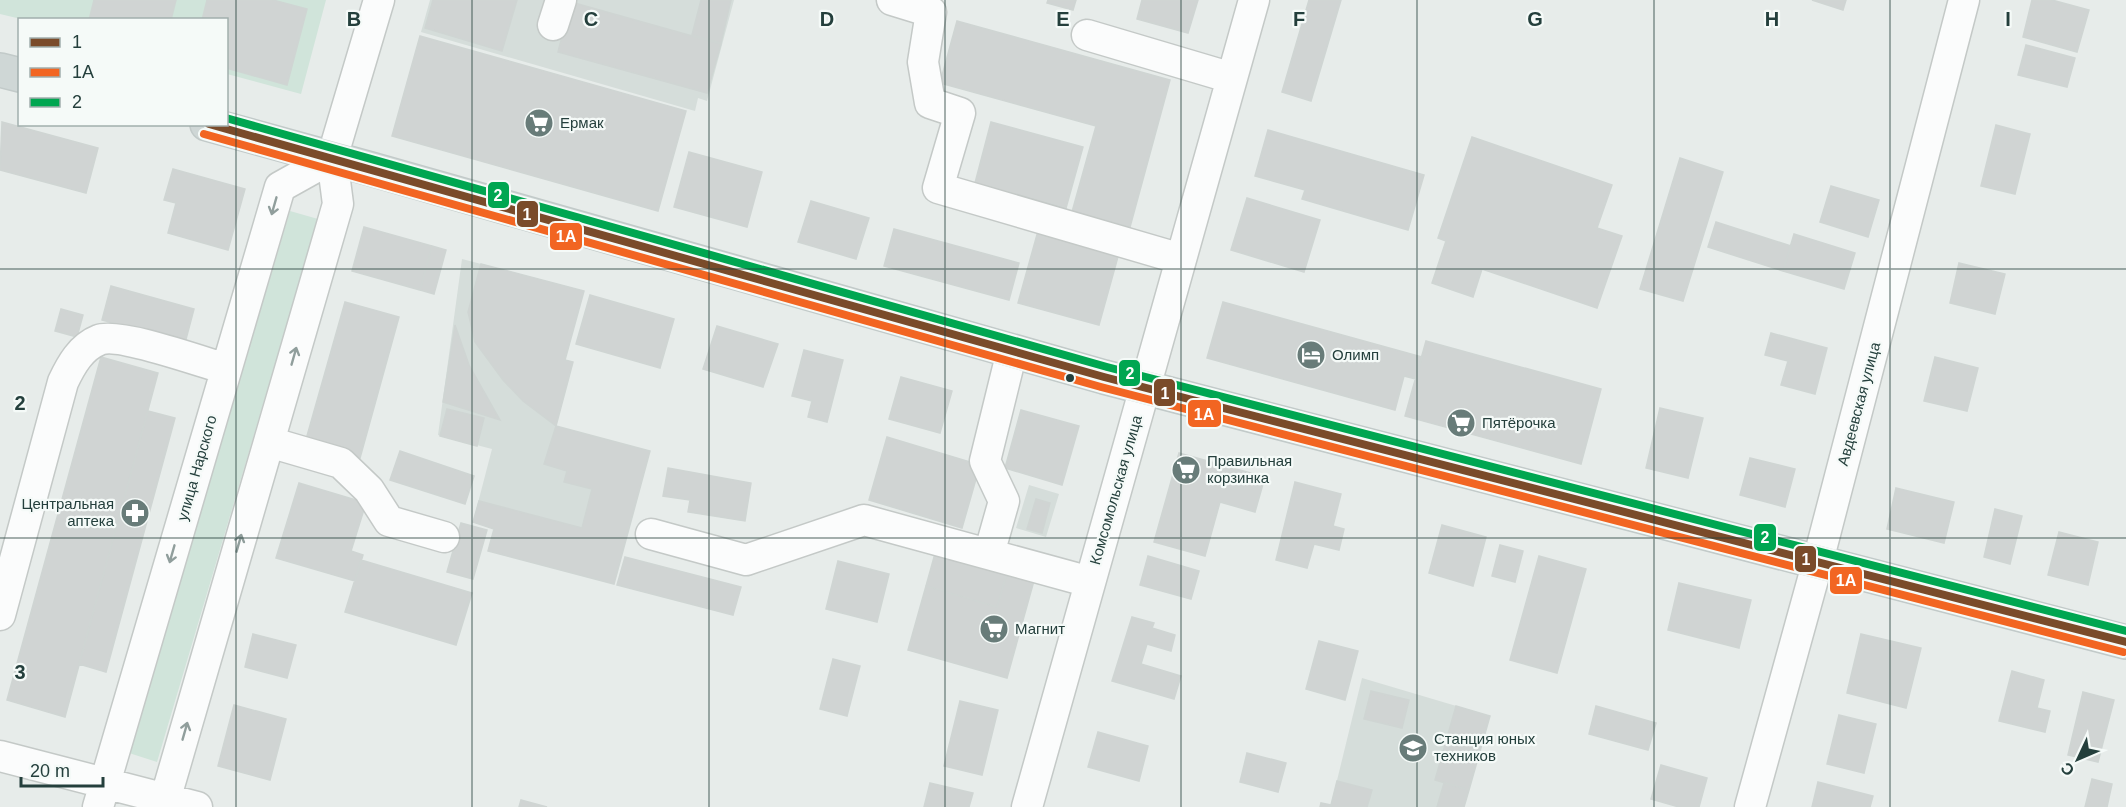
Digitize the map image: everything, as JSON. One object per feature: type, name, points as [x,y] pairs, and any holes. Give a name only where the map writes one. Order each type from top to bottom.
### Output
[{"type":"main road","points":[[214,126],[1145,388],[2126,642]]},
{"type":"street","points":[[164,803],[338,204],[332,158],[379,0]]},
{"type":"street","points":[[892,0],[931,12],[923,62],[930,103],[960,113],[938,188],[1181,259]]},
{"type":"street","name":"Комсомольская улица","points":[[1027,807],[1254,0]]},
{"type":"street","name":"Авдеевская улица","points":[[1750,807],[1818,561],[1964,0]]},
{"type":"street","points":[[1087,34],[1232,78]]},
{"type":"street","name":"улица Нарского","points":[[101,795],[280,187],[332,158]]},
{"type":"street","points":[[0,615],[63,382],[71,365],[99,340],[119,338],[226,369]]},
{"type":"street","points":[[989,554],[1004,501],[986,461],[1012,351]]},
{"type":"street","points":[[269,442],[341,463],[369,490],[389,521],[444,537]]},
{"type":"street","points":[[651,534],[746,560],[864,520],[1090,582]]},
{"type":"street","points":[[0,756],[101,795],[197,807]]},
{"type":"shaded area","points":[[430,0],[734,0],[707,101],[698,98],[695,111],[421,32]]},
{"type":"shaded area","points":[[462,259],[584,291],[565,360],[573,362],[556,426],[650,451],[614,584],[488,551],[494,529],[473,522],[492,449],[438,435]]},
{"type":"shaded area","points":[[1029,485],[1059,494],[1046,537],[1016,528]]},
{"type":"shaded area","name":"Станция юных техников","points":[[1362,678],[1490,716],[1464,807],[1320,807],[1321,803],[1331,805]]},
{"type":"green space","points":[[0,0],[326,0],[301,94],[228,74],[228,18],[18,18],[0,14]]},
{"type":"green space","points":[[290,211],[318,219],[157,762],[129,753]]},
{"type":"building","points":[[94,0],[176,0],[172,18],[90,18]]},
{"type":"building","points":[[207,0],[273,0],[307,9],[287,85],[228,69],[228,18],[202,18]]},
{"type":"building","points":[[433,0],[517,0],[502,51],[425,28]]},
{"type":"building","points":[[701,0],[731,0],[721,43],[692,35]]},
{"type":"building","points":[[1048,0],[1076,0],[1073,10],[1047,3]]},
{"type":"building","points":[[1142,0],[1198,0],[1188,33],[1137,19]]},
{"type":"building","points":[[1309,0],[1341,0],[1311,101],[1282,92]]},
{"type":"building","points":[[1812,0],[1846,0],[1843,10]]},
{"type":"building","points":[[2032,0],[2052,0],[2089,10],[2077,52],[2023,37]]},
{"type":"building","points":[[571,2],[721,44],[707,93],[558,52]]},
{"type":"building","points":[[957,21],[1170,80],[1130,227],[1072,212],[1096,126],[940,83]]},
{"type":"building","name":"Ермак","points":[[420,36],[686,111],[658,211],[392,136]]},
{"type":"building","points":[[2026,45],[2075,58],[2067,87],[2018,75]]},
{"type":"building","points":[[2,122],[98,148],[86,193],[0,170]]},
{"type":"building","points":[[991,122],[1083,147],[1066,208],[975,183]]},
{"type":"building","points":[[1996,125],[2030,134],[2015,194],[1981,186]]},
{"type":"building","points":[[1268,130],[1424,175],[1408,230],[1302,199],[1305,190],[1255,176]]},
{"type":"building","points":[[1472,137],[1612,185],[1597,228],[1622,236],[1597,308],[1482,269],[1473,297],[1432,283],[1446,241],[1438,238]]},
{"type":"building","points":[[689,152],[762,172],[747,227],[674,207]]},
{"type":"building","points":[[1680,158],[1723,172],[1683,301],[1640,289]]},
{"type":"building","points":[[173,169],[245,189],[228,250],[168,233],[176,203],[164,200]]},
{"type":"building","points":[[1831,186],[1879,200],[1868,237],[1820,222]]},
{"type":"building","points":[[1247,198],[1320,220],[1304,272],[1231,250]]},
{"type":"building","points":[[811,201],[869,218],[856,259],[798,242]]},
{"type":"building","points":[[1716,222],[1791,246],[1783,271],[1708,247]]},
{"type":"building","points":[[364,227],[432,246],[420,290],[352,271]]},
{"type":"building","points":[[894,229],[1019,263],[1009,300],[884,266]]},
{"type":"building","points":[[1038,231],[1119,253],[1099,325],[1018,303]]},
{"type":"building","points":[[1794,234],[1855,253],[1844,289],[1783,271]]},
{"type":"building","points":[[432,246],[446,250],[434,294],[420,290]]},
{"type":"building","points":[[1959,263],[2005,274],[1995,314],[1950,303]]},
{"type":"building","points":[[481,264],[584,291],[565,360],[573,362],[556,426],[523,401],[503,380],[475,342],[468,312]]},
{"type":"building","points":[[111,286],[194,309],[185,343],[102,320]]},
{"type":"building","points":[[590,295],[674,319],[660,368],[576,344]]},
{"type":"building","points":[[345,302],[399,317],[360,458],[305,443]]},
{"type":"building","points":[[1223,302],[1422,357],[1416,379],[1404,376],[1395,410],[1207,358]]},
{"type":"building","points":[[61,309],[83,315],[77,337],[55,331]]},
{"type":"building","points":[[455,325],[469,365],[500,420],[443,402]]},
{"type":"building","points":[[717,326],[778,344],[763,387],[703,369]]},
{"type":"building","points":[[1771,333],[1827,348],[1815,394],[1781,385],[1788,361],[1765,355]]},
{"type":"building","points":[[1426,341],[1601,389],[1581,464],[1405,416]]},
{"type":"building","points":[[804,350],[843,360],[827,422],[808,417],[812,401],[792,396]]},
{"type":"building","points":[[101,357],[158,373],[65,717],[7,700]]},
{"type":"building","points":[[1935,357],[1978,368],[1967,411],[1924,401]]},
{"type":"building","points":[[901,377],[952,391],[940,433],[889,419]]},
{"type":"building","points":[[1660,408],[1703,418],[1688,478],[1646,468]]},
{"type":"building","points":[[447,409],[484,418],[477,446],[440,436]]},
{"type":"building","points":[[1021,410],[1079,426],[1062,485],[1005,468]]},
{"type":"building","points":[[148,411],[175,418],[106,672],[79,664]]},
{"type":"building","points":[[556,426],[650,451],[614,584],[488,551],[494,529],[473,522],[479,501],[582,528],[592,489],[564,482],[567,471],[544,464]]},
{"type":"building","points":[[887,437],[980,465],[962,528],[869,500]]},
{"type":"building","points":[[400,451],[474,476],[465,504],[390,480]]},
{"type":"building","points":[[1179,453],[1265,477],[1255,512],[1220,502],[1205,556],[1154,542]]},
{"type":"building","points":[[1750,458],[1795,469],[1785,507],[1740,495]]},
{"type":"building","points":[[668,468],[751,483],[745,521],[688,512],[690,500],[663,496]]},
{"type":"building","points":[[1295,482],[1341,494],[1333,526],[1344,529],[1339,550],[1314,544],[1307,568],[1276,560]]},
{"type":"building","points":[[299,483],[366,503],[351,551],[363,555],[355,581],[276,558]]},
{"type":"building","points":[[1896,488],[1954,502],[1944,543],[1887,529]]},
{"type":"building","points":[[1036,499],[1050,503],[1042,533],[1027,529]]},
{"type":"building","points":[[1995,509],[2022,516],[2010,564],[1984,557]]},
{"type":"building","points":[[461,523],[487,530],[473,579],[447,572]]},
{"type":"building","points":[[1442,525],[1486,537],[1473,586],[1429,573]]},
{"type":"building","points":[[2059,532],[2098,542],[2088,585],[2048,575]]},
{"type":"building","points":[[1500,545],[1523,551],[1515,582],[1492,576]]},
{"type":"building","points":[[936,550],[1008,570],[997,607],[926,586]]},
{"type":"building","points":[[1148,556],[1199,571],[1191,599],[1140,585]]},
{"type":"building","points":[[1539,556],[1586,569],[1557,673],[1510,660]]},
{"type":"building","points":[[625,557],[741,587],[733,615],[617,585]]},
{"type":"building","points":[[361,560],[472,593],[456,645],[345,612]]},
{"type":"building","points":[[838,561],[889,574],[877,622],[826,609]]},
{"type":"building","points":[[1008,570],[1035,577],[1007,678],[908,650],[926,586],[997,607]]},
{"type":"building","points":[[1679,583],[1751,600],[1739,648],[1668,630]]},
{"type":"building","points":[[1132,617],[1154,623],[1152,628],[1175,635],[1171,651],[1147,644],[1141,664],[1181,676],[1174,699],[1112,681]]},
{"type":"building","points":[[253,634],[296,645],[287,678],[245,667]]},
{"type":"building","points":[[1861,634],[1921,648],[1906,708],[1847,693]]},
{"type":"building","points":[[1319,641],[1358,651],[1345,700],[1306,689]]},
{"type":"building","points":[[833,659],[860,666],[847,716],[820,709]]},
{"type":"building","points":[[2012,671],[2044,680],[2037,708],[2050,711],[2045,732],[1999,721]]},
{"type":"building","points":[[1371,691],[1409,700],[1402,728],[1364,719]]},
{"type":"building","points":[[2083,692],[2114,700],[2098,762],[2068,755]]},
{"type":"building","points":[[960,701],[998,710],[982,775],[944,766]]},
{"type":"building","points":[[234,705],[286,719],[270,780],[218,766]]},
{"type":"building","points":[[1456,706],[1490,716],[1469,790],[1435,780]]},
{"type":"building","points":[[1596,706],[1656,723],[1648,750],[1589,734]]},
{"type":"building","points":[[1839,715],[1876,724],[1864,773],[1827,764]]},
{"type":"building","points":[[1098,732],[1148,746],[1139,781],[1088,767]]},
{"type":"building","points":[[1247,753],[1286,763],[1278,792],[1240,782]]},
{"type":"building","points":[[1661,765],[1707,778],[1699,807],[1679,807],[1651,799]]},
{"type":"building","points":[[2092,779],[2112,784],[2107,807],[2085,807]]},
{"type":"building","points":[[1337,781],[1372,790],[1367,807],[1320,807],[1321,803],[1331,805]]},
{"type":"building","points":[[1818,782],[1873,796],[1870,807],[1812,807]]},
{"type":"building","points":[[930,783],[973,793],[969,807],[924,807]]},
{"type":"building","points":[[1444,783],[1469,790],[1464,807],[1437,807]]},
{"type":"building","points":[[521,800],[547,807],[519,807]]},
{"type":"transit line","name":"2","points":[[228,119],[1107,367],[2126,631]]},
{"type":"transit line","name":"1","points":[[216,126],[1104,377],[2126,642]]},
{"type":"transit line","name":"1А","points":[[204,134],[1101,387],[2123,652]]},
{"type":"place","name":"Ермак","points":[[539,123]]},
{"type":"place","name":"Олимп","points":[[1311,355]]},
{"type":"place","name":"Пятёрочка","points":[[1461,423]]},
{"type":"place","name":"Правильная корзинка","points":[[1186,470]]},
{"type":"place","name":"Центральная аптека","points":[[135,513]]},
{"type":"place","name":"Магнит","points":[[994,629]]},
{"type":"place","name":"Станция юных техников","points":[[1413,748]]}]
